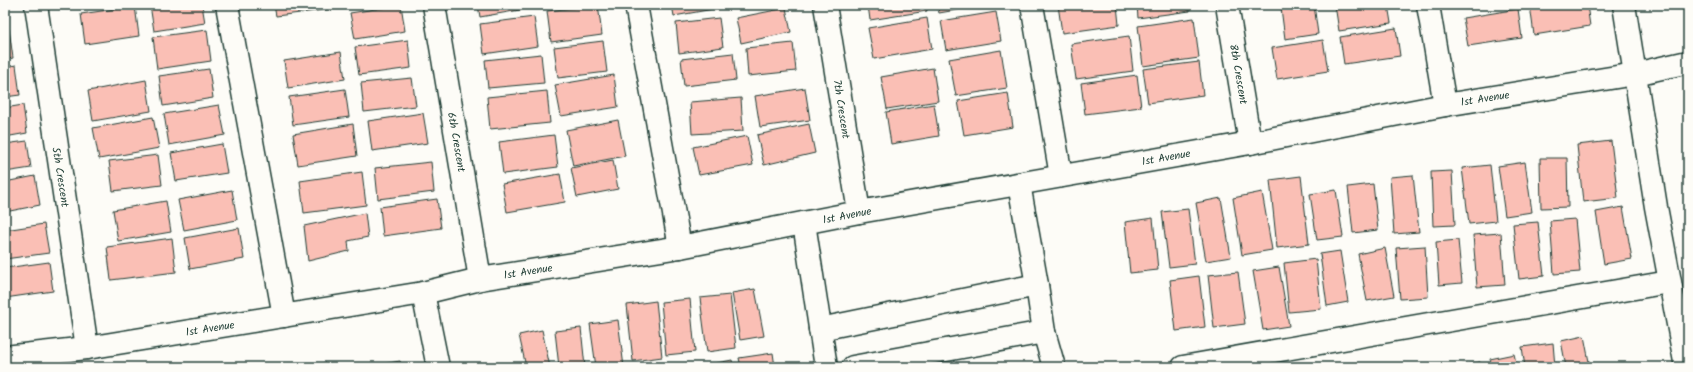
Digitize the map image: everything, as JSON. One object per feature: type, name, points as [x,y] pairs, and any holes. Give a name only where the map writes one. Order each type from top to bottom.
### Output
[{"type":"street","name":"5th Crescent","points":[[36,5],[87,348]]},
{"type":"street","points":[[227,5],[284,316]]},
{"type":"street","name":"6th Crescent","points":[[434,5],[480,279]]},
{"type":"street","points":[[636,5],[680,247]]},
{"type":"street","name":"7th Crescent","points":[[825,5],[859,212]]},
{"type":"street","points":[[1032,5],[1061,176]]},
{"type":"street","name":"8th Crescent","points":[[1227,5],[1250,143]]},
{"type":"street","points":[[1428,5],[1446,105]]},
{"type":"street","points":[[1624,5],[1669,282],[1686,367]]},
{"type":"street","name":"1st Avenue","points":[[5,357],[87,348],[423,293],[480,279],[680,247],[859,212],[1250,143],[1446,105],[1635,74],[1688,62]]},
{"type":"street","points":[[1019,184],[1044,332],[1054,367]]},
{"type":"street","points":[[804,223],[826,367]]},
{"type":"street","points":[[1183,367],[1669,282]]},
{"type":"street","points":[[820,329],[1037,285]]},
{"type":"street","points":[[423,293],[438,367]]},
{"type":"street","points":[[853,367],[1044,332]]},
{"type":"building","points":[[150,5],[202,5],[205,23],[154,31]]},
{"type":"building","points":[[274,5],[331,5],[332,9],[276,16]]},
{"type":"building","points":[[401,5],[405,31],[355,39],[350,13]]},
{"type":"building","points":[[478,5],[531,5],[531,8],[480,17]]},
{"type":"building","points":[[598,5],[602,35],[551,42],[547,11]]},
{"type":"building","points":[[672,5],[719,5],[719,8],[674,16]]},
{"type":"building","points":[[868,5],[926,5],[927,11],[870,20]]},
{"type":"building","points":[[937,5],[985,5],[939,13]]},
{"type":"building","points":[[1058,5],[1117,5],[1119,25],[1062,33]]},
{"type":"building","points":[[1137,5],[1190,5],[1190,11],[1138,18]]},
{"type":"building","points":[[1314,5],[1318,34],[1285,39],[1281,8]]},
{"type":"building","points":[[1335,5],[1388,5],[1391,23],[1339,31]]},
{"type":"building","points":[[1530,5],[1587,5],[1590,26],[1534,35]]},
{"type":"building","points":[[135,6],[139,36],[85,44],[81,14]]},
{"type":"building","points":[[786,8],[791,32],[741,43],[736,18]]},
{"type":"building","points":[[1518,9],[1522,38],[1468,46],[1463,18]]},
{"type":"building","points":[[996,12],[1001,41],[946,50],[941,21]]},
{"type":"building","points":[[534,17],[538,46],[484,54],[480,24]]},
{"type":"building","points":[[719,18],[723,47],[679,53],[676,23]]},
{"type":"building","points":[[927,18],[932,49],[874,59],[868,28]]},
{"type":"building","points":[[1194,18],[1199,58],[1143,66],[1138,26]]},
{"type":"building","points":[[1396,28],[1400,56],[1344,64],[1340,37]]},
{"type":"building","points":[[9,29],[13,58],[5,60],[5,30]]},
{"type":"building","points":[[207,30],[211,61],[157,69],[153,37]]},
{"type":"building","points":[[1129,36],[1133,71],[1076,79],[1071,44]]},
{"type":"building","points":[[408,40],[411,68],[359,75],[355,47]]},
{"type":"building","points":[[1323,40],[1328,71],[1277,79],[1272,48]]},
{"type":"building","points":[[603,41],[607,72],[558,78],[554,47]]},
{"type":"building","points":[[793,43],[796,71],[748,76],[746,48]]},
{"type":"building","points":[[1001,50],[1007,88],[956,96],[949,59]]},
{"type":"building","points":[[341,52],[345,79],[288,88],[284,61]]},
{"type":"building","points":[[733,53],[736,80],[684,86],[681,59]]},
{"type":"building","points":[[541,54],[544,83],[488,88],[485,60]]},
{"type":"building","points":[[1199,62],[1203,95],[1148,103],[1143,69]]},
{"type":"building","points":[[16,65],[20,95],[5,97],[5,67]]},
{"type":"building","points":[[933,68],[938,101],[887,109],[881,77]]},
{"type":"building","points":[[209,69],[213,98],[163,106],[159,76]]},
{"type":"building","points":[[614,75],[618,107],[561,116],[555,85]]},
{"type":"building","points":[[1137,75],[1141,107],[1085,114],[1081,83]]},
{"type":"building","points":[[412,78],[416,106],[364,112],[361,83]]},
{"type":"building","points":[[146,80],[151,111],[93,121],[88,91]]},
{"type":"building","points":[[805,88],[810,120],[760,127],[755,96]]},
{"type":"building","points":[[345,89],[349,117],[293,125],[289,97]]},
{"type":"building","points":[[547,91],[550,123],[490,129],[487,97]]},
{"type":"building","points":[[1008,93],[1013,127],[964,135],[958,101]]},
{"type":"building","points":[[741,98],[743,131],[692,134],[690,102]]},
{"type":"building","points":[[934,104],[939,136],[891,144],[886,112]]},
{"type":"building","points":[[23,105],[27,133],[5,137],[5,108]]},
{"type":"building","points":[[219,105],[225,135],[169,145],[164,114]]},
{"type":"building","points":[[423,113],[428,143],[372,151],[368,121]]},
{"type":"building","points":[[153,117],[159,148],[99,159],[93,128]]},
{"type":"building","points":[[618,120],[625,156],[573,166],[566,130]]},
{"type":"building","points":[[353,124],[357,156],[298,165],[293,134]]},
{"type":"building","points":[[809,124],[815,153],[764,165],[757,135]]},
{"type":"building","points":[[554,135],[558,167],[503,174],[499,142]]},
{"type":"building","points":[[747,136],[753,165],[699,175],[693,147]]},
{"type":"building","points":[[27,141],[31,168],[5,172],[5,144]]},
{"type":"building","points":[[1611,141],[1618,198],[1583,202],[1577,145]]},
{"type":"building","points":[[222,144],[227,173],[176,181],[171,153]]},
{"type":"building","points":[[158,155],[162,185],[113,191],[109,161]]},
{"type":"building","points":[[1540,158],[1567,158],[1568,207],[1541,208]]},
{"type":"building","points":[[613,160],[618,189],[577,197],[571,168]]},
{"type":"building","points":[[431,162],[434,192],[378,199],[375,168]]},
{"type":"building","points":[[1525,162],[1532,212],[1505,216],[1498,166]]},
{"type":"building","points":[[1490,165],[1496,221],[1469,224],[1462,168]]},
{"type":"building","points":[[1452,171],[1455,225],[1433,226],[1431,172]]},
{"type":"building","points":[[362,172],[366,205],[304,213],[300,181]]},
{"type":"building","points":[[560,174],[565,202],[507,212],[502,184]]},
{"type":"building","points":[[1413,175],[1419,232],[1394,234],[1390,177]]},
{"type":"building","points":[[35,176],[40,205],[5,212],[5,182]]},
{"type":"building","points":[[1301,176],[1309,244],[1277,248],[1270,180]]},
{"type":"building","points":[[1373,184],[1378,230],[1353,233],[1348,187]]},
{"type":"building","points":[[232,190],[237,220],[184,230],[178,200]]},
{"type":"building","points":[[1336,190],[1343,237],[1317,240],[1310,194]]},
{"type":"building","points":[[1262,192],[1272,250],[1242,255],[1233,198]]},
{"type":"building","points":[[1221,198],[1231,257],[1206,261],[1196,203]]},
{"type":"building","points":[[437,199],[441,228],[383,236],[380,207]]},
{"type":"building","points":[[166,201],[171,232],[118,241],[113,210]]},
{"type":"building","points":[[1623,207],[1632,259],[1604,264],[1596,212]]},
{"type":"building","points":[[1188,209],[1195,264],[1169,267],[1162,212]]},
{"type":"building","points":[[365,213],[368,237],[348,241],[349,251],[308,261],[304,226]]},
{"type":"building","points":[[1153,218],[1158,270],[1130,273],[1125,222]]},
{"type":"building","points":[[1575,219],[1580,272],[1554,274],[1550,221]]},
{"type":"building","points":[[1538,222],[1544,276],[1519,279],[1513,224]]},
{"type":"building","points":[[44,224],[49,253],[5,259],[5,230]]},
{"type":"building","points":[[239,228],[244,259],[190,269],[185,238]]},
{"type":"building","points":[[1501,233],[1505,285],[1477,287],[1473,235]]},
{"type":"building","points":[[172,238],[176,272],[111,280],[107,247]]},
{"type":"building","points":[[1458,240],[1462,283],[1439,285],[1436,242]]},
{"type":"building","points":[[1425,246],[1428,297],[1400,299],[1396,248]]},
{"type":"building","points":[[1385,248],[1394,296],[1367,301],[1358,254]]},
{"type":"building","points":[[1340,251],[1348,302],[1327,306],[1320,254]]},
{"type":"building","points":[[1316,259],[1321,309],[1289,312],[1284,263]]},
{"type":"building","points":[[49,262],[53,291],[5,298],[5,268]]},
{"type":"building","points":[[1279,267],[1289,326],[1263,330],[1253,271]]},
{"type":"building","points":[[1238,272],[1245,324],[1214,328],[1208,275]]},
{"type":"building","points":[[1199,276],[1205,327],[1176,331],[1170,280]]},
{"type":"building","points":[[755,289],[764,336],[740,340],[732,293]]},
{"type":"building","points":[[730,295],[736,348],[707,352],[700,298]]},
{"type":"building","points":[[690,299],[695,352],[666,355],[661,302]]},
{"type":"building","points":[[656,301],[662,357],[633,361],[627,305]]},
{"type":"building","points":[[618,320],[624,367],[596,367],[590,324]]},
{"type":"building","points":[[581,328],[585,367],[559,367],[555,331]]},
{"type":"building","points":[[542,330],[550,367],[526,367],[519,335]]},
{"type":"building","points":[[1584,336],[1590,367],[1566,367],[1561,341]]},
{"type":"building","points":[[1553,343],[1555,367],[1525,367],[1522,347]]},
{"type":"building","points":[[773,353],[775,367],[741,367],[739,358]]},
{"type":"building","points":[[1514,354],[1517,367],[1492,367],[1490,359]]},
{"type":"building","points":[[732,360],[733,367],[707,367],[707,365]]},
{"type":"building","points":[[400,361],[402,367],[372,367],[372,366]]},
{"type":"building","points":[[1480,362],[1481,367],[1453,367]]},
{"type":"building","points":[[325,363],[325,367],[298,367]]}]
